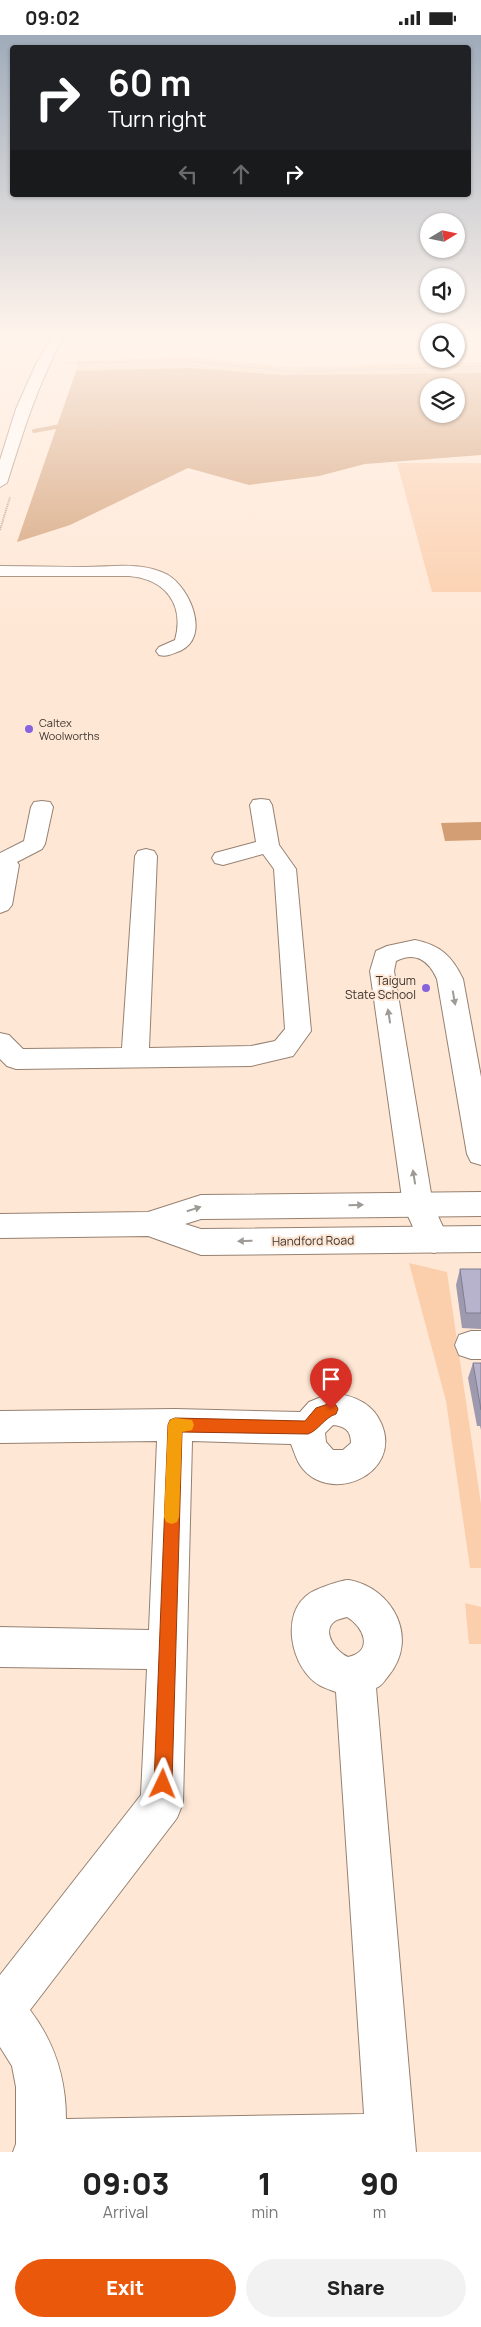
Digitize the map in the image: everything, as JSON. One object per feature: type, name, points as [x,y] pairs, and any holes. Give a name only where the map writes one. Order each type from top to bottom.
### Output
[{"type":"main road","points":[[0,483],[15,435]]},
{"type":"main road","points":[[0,571],[128,571],[152,574],[168,581],[178,592],[188,630],[182,643],[165,651]]},
{"type":"main road","points":[[0,1043],[16,1059],[251,1056],[284,1049],[298,1031],[285,869],[268,845],[261,805]]},
{"type":"main road","points":[[0,861],[34,843],[42,807]]},
{"type":"main road","points":[[223,858],[268,845]]},
{"type":"main road","points":[[135,1057],[146,856]]},
{"type":"main road","points":[[0,861],[8,865],[0,905]]},
{"type":"main road","points":[[434,1239],[418,1205],[382,971],[385,957],[392,952],[414,949],[426,950],[433,952],[446,967],[450,979],[481,1154]]},
{"type":"main road","name":"Handford Road","points":[[0,1227],[148,1224],[201,1207],[481,1204]]},
{"type":"main road","name":"Handford Road","points":[[148,1224],[201,1242],[481,1239]]},
{"type":"main road","points":[[175,1425],[162,1803],[0,2011],[32,2051],[43,2092],[40,2148],[391,2145],[355,1676]]},
{"type":"main road","points":[[0,1427],[175,1425],[308,1427]]},
{"type":"main road","points":[[0,1647],[167,1650]]},
{"type":"shaded area","points":[[54,435],[481,435],[481,455],[365,464],[319,476],[249,485],[188,468],[70,525],[17,542]]},
{"type":"shaded area","points":[[397,463],[481,463],[481,592],[432,592]]},
{"type":"shaded area","points":[[481,822],[481,840],[445,841],[441,823]]},
{"type":"shaded area","points":[[409,1263],[447,1272],[481,1504],[481,1568],[470,1568],[446,1401]]},
{"type":"shaded area","points":[[465,1603],[481,1607],[481,1644],[469,1644]]},
{"type":"building","points":[[460,1269],[481,1269],[481,1313],[466,1313]]},
{"type":"building","points":[[473,1363],[481,1363],[481,1410]]},
{"type":"slow traffic","points":[[172,1517],[175,1425],[187,1425]]},
{"type":"place","name":"Caltex Woolworths","points":[[29,729]]},
{"type":"place","name":"Taigum State School","points":[[426,988]]},
{"type":"route","points":[[163,1784],[175,1425],[308,1427],[313,1419],[331,1409]]}]
